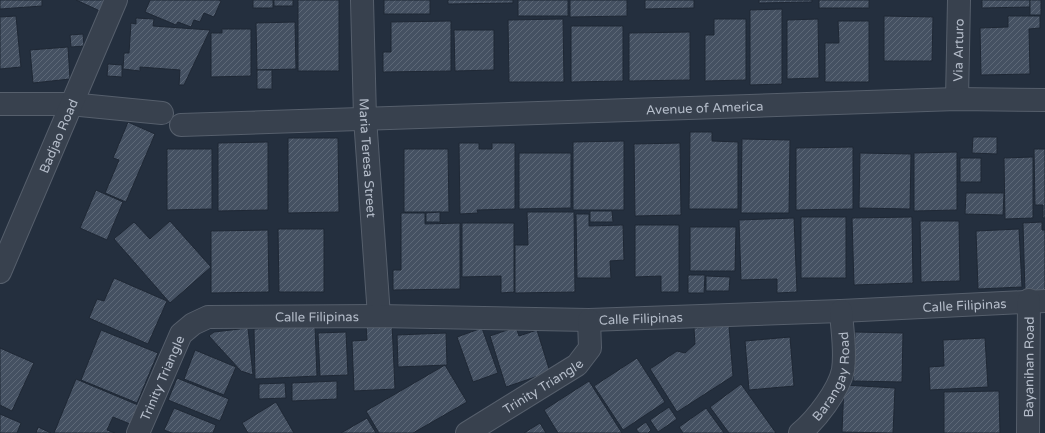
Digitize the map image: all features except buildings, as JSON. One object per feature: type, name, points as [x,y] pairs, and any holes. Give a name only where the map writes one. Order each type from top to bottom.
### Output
[{"type":"street","name":"Badjao Road","points":[[0,272],[70,104],[116,0]]},
{"type":"street","name":"Maria Teresa Street","points":[[362,0],[365,118],[379,316]]},
{"type":"street","name":"Via Arturo","points":[[957,99],[959,0]]},
{"type":"street","name":"Avenue of America","points":[[181,124],[957,99],[1045,100]]},
{"type":"street","points":[[0,104],[70,104],[162,113]]},
{"type":"street","name":"Calle Filipinas","points":[[236,318],[379,316],[589,320],[841,312],[1037,300]]},
{"type":"street","name":"Bayanihan Road","points":[[1028,433],[1037,300]]},
{"type":"street","name":"Barangay Road","points":[[800,433],[816,418],[833,393],[843,371],[844,349],[841,312]]},
{"type":"street","name":"Trinity Triangle","points":[[138,433],[181,334],[193,324],[208,317],[236,318]]},
{"type":"street","name":"Trinity Triangle","points":[[467,433],[577,365],[590,348],[589,320]]}]
